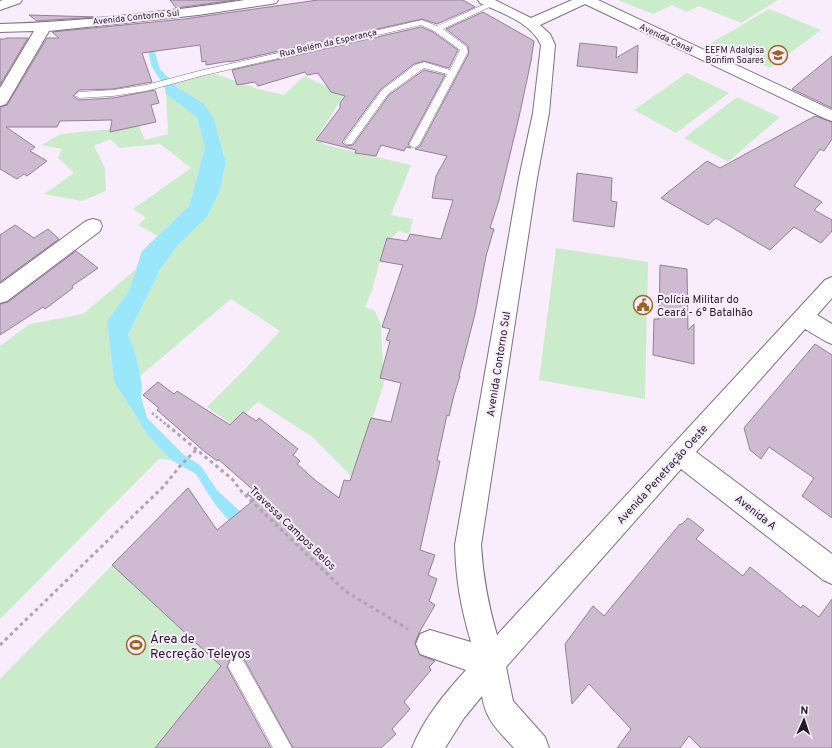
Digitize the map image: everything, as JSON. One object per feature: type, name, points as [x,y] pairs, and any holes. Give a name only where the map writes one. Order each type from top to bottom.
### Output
[{"type":"street","points":[[0,6],[15,0]]},
{"type":"street","name":"Avenida Contorno Sul","points":[[0,28],[44,27],[198,10],[249,1],[271,0]]},
{"type":"street","points":[[530,24],[584,0]]},
{"type":"street","name":"Avenida Canal","points":[[587,0],[832,116]]},
{"type":"street","name":"Avenida Contorno Sul","points":[[489,2],[530,24],[542,33],[546,38],[548,46],[541,113],[528,178],[468,545],[469,573],[474,605],[491,663],[499,708],[534,748]]},
{"type":"street","points":[[0,101],[44,27]]},
{"type":"street","points":[[0,295],[93,226]]},
{"type":"street","name":"Avenida Penetração Oeste","points":[[427,748],[453,707],[491,663],[832,285]]},
{"type":"street","points":[[803,317],[832,335]]},
{"type":"street","name":"Avenida A","points":[[680,454],[832,570]]},
{"type":"street","points":[[430,644],[491,663]]},
{"type":"lane","points":[[437,29],[489,2]]},
{"type":"lane","name":"Rua Belém da Esperança","points":[[79,95],[113,93],[146,88],[417,22],[426,22],[464,50],[464,52],[414,145]]},
{"type":"lane","points":[[350,142],[385,92],[418,67],[424,65],[452,73]]},
{"type":"lane","points":[[237,666],[283,748]]},
{"type":"path","name":"Travessa Campos Belos","points":[[152,412],[232,479],[242,492],[345,591],[430,644]]},
{"type":"path","points":[[0,645],[164,486],[181,465],[196,450]]},
{"type":"green space","points":[[618,0],[778,0],[741,23],[699,6],[687,12],[672,5],[653,14]]},
{"type":"green space","points":[[769,9],[821,30],[770,68],[711,43]]},
{"type":"green space","points":[[687,73],[729,93],[676,133],[634,110]]},
{"type":"green space","points":[[216,74],[258,89],[284,95],[304,76],[325,86],[351,84],[316,139],[326,145],[411,165],[391,215],[413,219],[409,234],[399,231],[388,241],[381,256],[372,291],[365,307],[375,311],[381,325],[384,383],[351,476],[311,436],[258,402],[232,425],[207,407],[280,331],[231,299],[140,376],[135,351],[128,335],[160,270],[177,246],[207,217],[219,193],[226,163],[214,119],[172,82]]},
{"type":"green space","points":[[166,94],[197,116],[205,148],[189,206],[158,236],[138,225],[146,218],[133,209],[191,168],[160,144],[119,148],[110,139],[94,146],[105,168],[106,191],[82,201],[44,194],[74,173],[58,158],[62,149],[41,145],[61,134],[139,126],[145,140],[168,134]]},
{"type":"green space","points":[[737,97],[780,117],[728,162],[684,138]]},
{"type":"green space","points":[[556,248],[648,262],[645,399],[539,380]]},
{"type":"green space","points":[[136,269],[129,291],[107,321],[114,382],[145,432],[171,460],[159,459],[0,619],[0,346],[30,324],[83,314]]},
{"type":"green space","name":"Área de Recreção Teleyos","points":[[189,487],[266,611],[185,710],[217,748],[0,748],[0,679]]},
{"type":"water","points":[[148,31],[160,69],[178,88],[203,103],[214,119],[226,163],[219,193],[207,217],[177,246],[160,270],[128,335],[135,351],[142,385],[141,396],[147,418],[184,455],[201,466],[217,490],[245,516],[231,523],[214,503],[196,474],[171,460],[145,432],[114,382],[107,321],[129,291],[142,251],[189,206],[205,148],[197,117],[166,94],[164,86],[152,67],[146,43]]},
{"type":"building","points":[[170,0],[235,0],[176,8]]},
{"type":"building","points":[[318,0],[463,0],[475,7],[437,24],[422,19],[230,62],[206,65],[206,61],[202,62],[200,45],[142,53],[152,82],[113,89],[79,90],[73,96],[79,100],[113,98],[155,90],[159,103],[151,105],[156,122],[110,132],[112,120],[60,121],[57,127],[6,127],[35,147],[30,151],[47,161],[27,176],[24,174],[17,179],[0,169],[0,107],[7,105],[47,38],[59,38],[52,32],[184,19]]},
{"type":"building","points":[[483,12],[534,41],[519,117],[499,200],[490,228],[494,229],[486,256],[475,314],[449,416],[447,415],[437,461],[440,461],[420,550],[435,555],[428,575],[437,579],[429,601],[435,605],[415,643],[420,655],[435,661],[429,667],[431,670],[404,702],[410,709],[392,729],[396,734],[381,748],[293,748],[244,659],[236,656],[230,659],[227,667],[271,748],[155,748],[221,666],[112,565],[188,488],[217,530],[254,500],[247,494],[252,489],[218,459],[217,461],[205,452],[157,410],[159,408],[143,395],[158,382],[174,394],[177,391],[230,425],[243,412],[256,421],[259,418],[298,449],[293,455],[300,461],[297,464],[339,498],[344,480],[350,481],[371,418],[391,422],[401,383],[380,378],[390,341],[386,340],[390,329],[382,327],[403,265],[380,261],[387,238],[407,241],[410,234],[441,239],[453,200],[432,198],[436,176],[447,156],[415,149],[420,146],[469,53],[468,46],[446,29]]},
{"type":"building","points":[[29,15],[98,17],[37,21]]},
{"type":"building","points":[[421,27],[433,32],[458,50],[449,68],[424,61],[414,64],[381,89],[342,142],[346,146],[353,145],[389,95],[424,70],[445,75],[408,144],[411,148],[406,147],[404,151],[381,145],[376,156],[355,153],[356,150],[316,140],[340,108],[340,103],[345,96],[331,92],[318,73],[307,75],[305,72],[258,86],[255,82],[237,85],[232,70]]},
{"type":"building","points":[[28,38],[0,85],[0,39]]},
{"type":"building","points":[[580,43],[617,47],[616,58],[638,45],[637,73],[577,66]]},
{"type":"building","points":[[832,56],[832,108],[792,89]]},
{"type":"building","points":[[815,116],[832,122],[832,139],[824,151],[820,149],[794,186],[822,202],[814,210],[832,220],[832,231],[821,243],[794,227],[770,250],[716,218],[708,225],[661,198],[707,161],[720,168]]},
{"type":"building","points":[[577,173],[612,178],[611,201],[617,202],[614,227],[573,221]]},
{"type":"building","points":[[15,225],[34,238],[48,229],[59,239],[0,282],[0,235]]},
{"type":"building","points":[[76,251],[98,268],[72,286],[73,288],[45,309],[43,307],[0,335],[0,304],[8,302]]},
{"type":"building","points":[[660,265],[687,269],[688,330],[694,324],[694,364],[653,355],[654,319],[659,319]]},
{"type":"building","points":[[815,344],[832,355],[832,518],[802,496],[814,478],[769,447],[761,459],[750,450],[744,428]]},
{"type":"building","points":[[688,518],[704,530],[696,539],[743,576],[750,567],[801,608],[803,605],[819,617],[832,599],[832,748],[701,748],[689,736],[680,748],[617,748],[631,729],[589,684],[572,704],[565,644],[593,606],[604,616],[680,524],[681,525]]},
{"type":"place","name":"EEFM Adalgisa Bonfim Soares","points":[[778,55]]},
{"type":"place","name":"Polícia Militar do Ceará - 6° Batalhão","points":[[643,305]]},
{"type":"place","name":"Área de Recreção Teleyos","points":[[136,645]]}]
